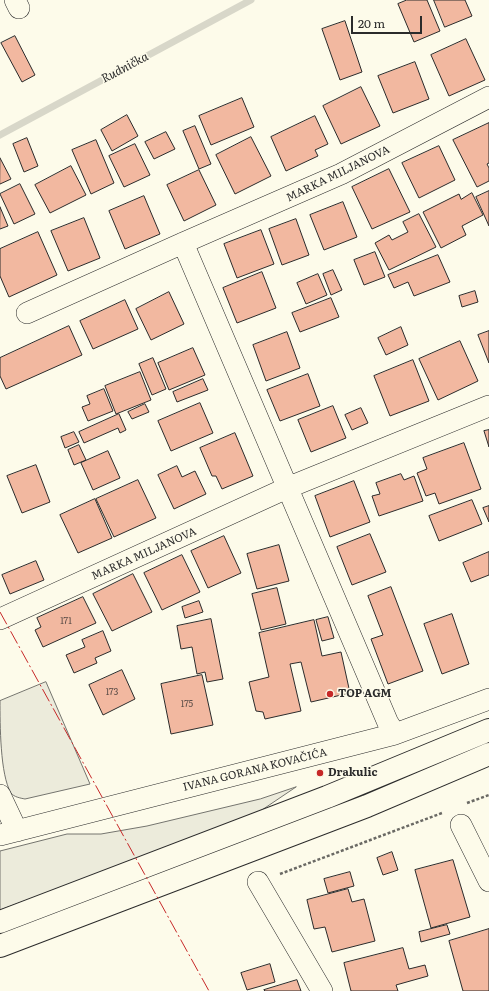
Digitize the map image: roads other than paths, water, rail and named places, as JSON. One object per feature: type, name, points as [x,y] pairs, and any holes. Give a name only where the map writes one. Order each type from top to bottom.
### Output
[{"type":"main road","points":[[0,922],[326,797],[489,730]]},
{"type":"main road","points":[[0,946],[366,806],[489,754]]},
{"type":"street","name":"MARKA MILJANOVA","points":[[27,313],[342,174],[489,97]]},
{"type":"street","points":[[183,243],[388,723],[396,734]]},
{"type":"street","name":"MARKA MILJANOVA","points":[[0,619],[287,488],[489,406]]},
{"type":"street","name":"IVANA GORANA KOVAČIĆA","points":[[0,796],[8,833],[396,734],[489,699]]},
{"type":"street","points":[[461,825],[489,881]]},
{"type":"street","points":[[258,882],[322,991]]},
{"type":"waterway","name":"Rudnička","points":[[0,135],[251,0]]},
{"type":"place","name":"TOP AGM","points":[[330,694]]},
{"type":"place","name":"Drakulic","points":[[320,773]]}]
